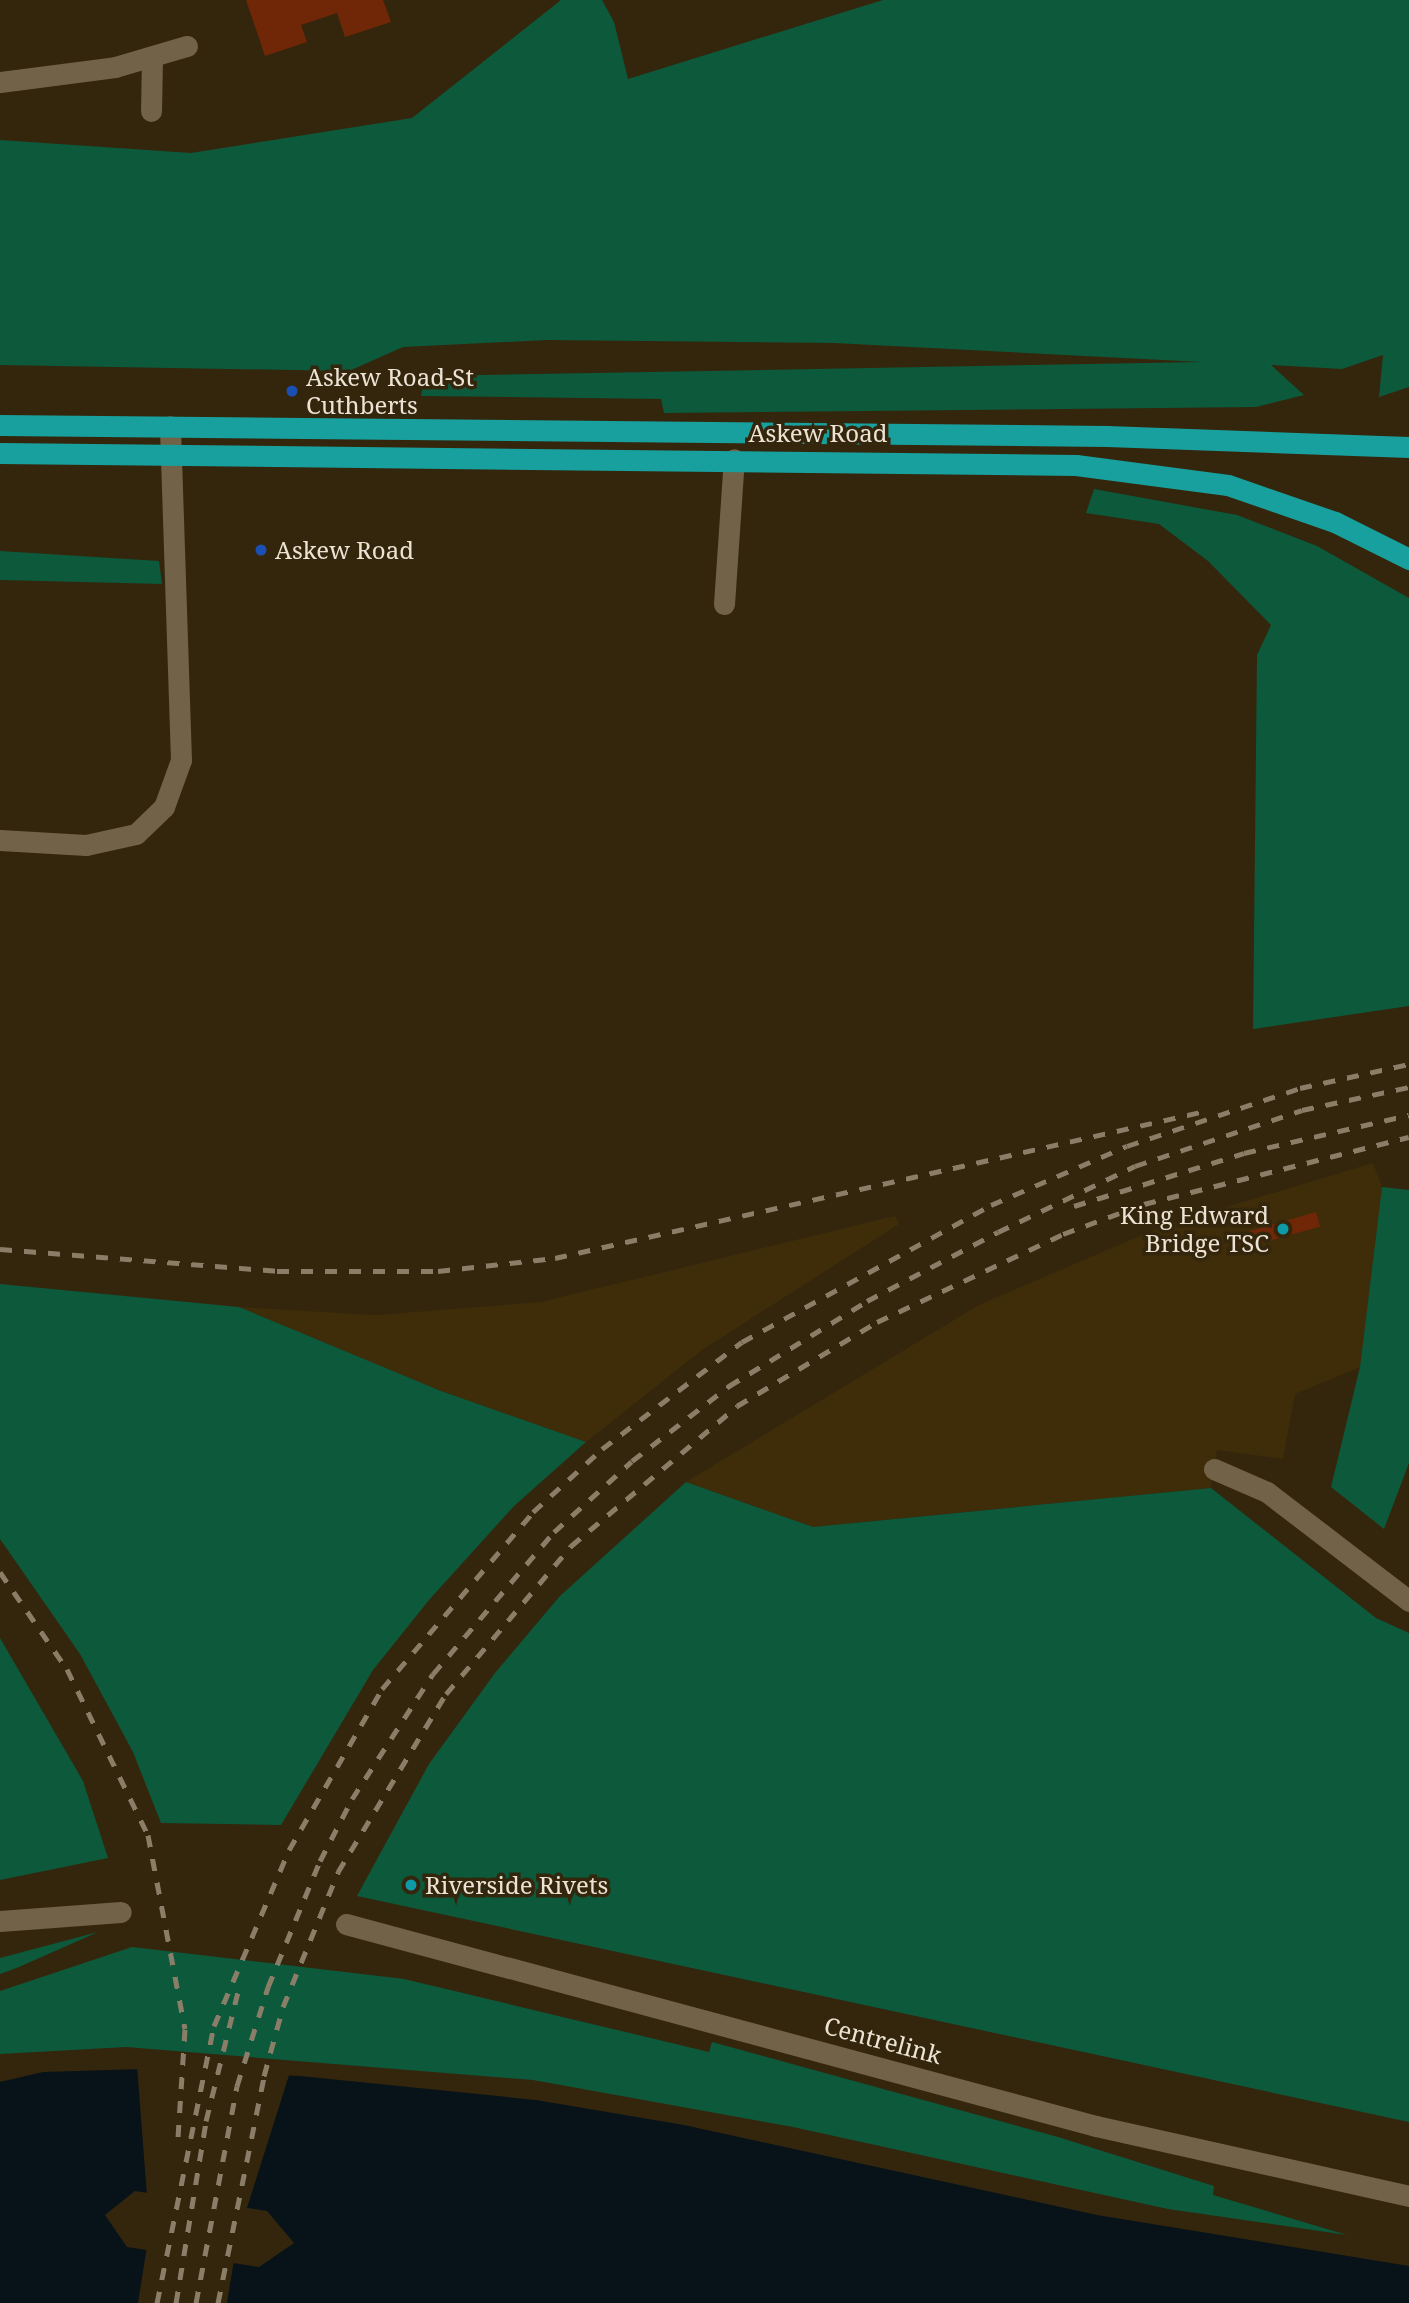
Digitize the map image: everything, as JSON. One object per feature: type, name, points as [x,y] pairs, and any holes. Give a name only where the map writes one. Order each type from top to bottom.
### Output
[{"type":"highway","name":"Askew Road","points":[[0,425],[1107,436],[1409,447]]},
{"type":"highway","name":"Askew Road","points":[[0,453],[991,461],[1156,473],[1281,500],[1409,559]]},
{"type":"street","points":[[0,82],[152,58],[187,46]]},
{"type":"street","points":[[151,111],[152,58]]},
{"type":"street","points":[[0,840],[86,845],[136,834],[164,807],[181,760],[170,426]]},
{"type":"street","points":[[724,604],[734,459]]},
{"type":"street","points":[[1214,1469],[1267,1492],[1409,1601]]},
{"type":"street","points":[[0,1921],[121,1912]]},
{"type":"street","points":[[0,1929],[29,1918]]},
{"type":"street","name":"Centrelink","points":[[346,1924],[1096,2126],[1409,2196]]},
{"type":"shaded area","points":[[1373,1163],[1382,1187],[1360,1367],[1295,1394],[1283,1459],[1217,1450],[1211,1488],[812,1527],[686,1482],[979,1305],[1163,1226]]},
{"type":"shaded area","points":[[895,1216],[899,1224],[702,1350],[586,1442],[441,1391],[239,1307],[376,1315],[541,1302]]},
{"type":"shaded area","points":[[142,2069],[300,2076],[536,2100],[684,2125],[1097,2215],[1409,2266],[1409,2303],[0,2303],[0,2082],[43,2072]],"holes":[[[135,2191],[267,2211],[294,2243],[259,2267],[127,2247],[105,2215]]]},
{"type":"green space","points":[[561,0],[602,0],[614,22],[628,79],[883,0],[1409,0],[1409,387],[1379,397],[1383,355],[1342,369],[1271,365],[1304,395],[1256,407],[664,413],[661,399],[421,396],[425,376],[1202,362],[834,343],[547,340],[403,347],[349,371],[0,365],[0,140],[191,153],[412,118]]},
{"type":"green space","points":[[1094,489],[1237,515],[1317,546],[1409,598],[1409,1006],[1253,1029],[1257,655],[1271,625],[1208,561],[1159,524],[1086,513]]},
{"type":"green space","points":[[0,551],[159,561],[162,584],[0,580]]},
{"type":"green space","points":[[1382,1187],[1409,1190],[1409,1463],[1384,1529],[1331,1487],[1360,1367]]},
{"type":"green space","points":[[0,1284],[239,1307],[441,1391],[586,1442],[514,1506],[429,1600],[373,1670],[281,1825],[161,1823],[133,1752],[80,1654],[0,1539]]},
{"type":"green space","points":[[686,1482],[813,1527],[1211,1488],[1376,1618],[1409,1633],[1409,2122],[357,1896],[429,1764],[495,1673],[560,1596]]},
{"type":"green space","points":[[0,1638],[83,1781],[108,1858],[0,1880]]},
{"type":"green space","points":[[98,1932],[19,1967],[0,1974],[0,1958]]},
{"type":"green space","points":[[132,1947],[404,1979],[709,2052],[712,2042],[1058,2137],[1214,2186],[1213,2195],[1347,2235],[1168,2209],[793,2127],[533,2080],[126,2047],[0,2054],[0,1991]]},
{"type":"pier","points":[[137,2066],[290,2072],[246,2211],[147,2196]]},
{"type":"pier","points":[[147,2246],[234,2260],[227,2303],[138,2303]]},
{"type":"building","points":[[246,0],[383,0],[391,22],[345,37],[337,13],[301,25],[307,42],[265,56]]},
{"type":"building","name":"King Edward Bridge TSC","points":[[1316,1212],[1320,1226],[1250,1247],[1246,1232]]},
{"type":"railway","points":[[157,2303],[214,2026],[289,1850],[382,1689],[533,1512],[602,1449],[742,1342],[991,1205],[1127,1146],[1300,1088],[1409,1064]]},
{"type":"railway","points":[[196,2303],[237,2086],[268,1987],[320,1861],[352,1799],[433,1674],[554,1532],[632,1461],[729,1386],[867,1301],[998,1232],[1135,1166],[1302,1110],[1409,1087]]},
{"type":"railway","points":[[0,1249],[277,1271],[438,1271],[555,1258],[1205,1111]]},
{"type":"railway","points":[[1074,1206],[1244,1153],[1409,1115]]},
{"type":"railway","points":[[218,2303],[264,2076],[283,2007],[338,1872],[446,1694],[571,1546],[737,1406],[877,1322],[1063,1234],[1144,1204],[1409,1137]]},
{"type":"railway","points":[[0,1572],[67,1669],[148,1835],[185,2029],[178,2137]]},
{"type":"railway","points":[[176,2303],[206,2121],[240,1984]]},
{"type":"place","name":"Askew Road-St Cuthberts","points":[[292,391]]},
{"type":"place","name":"Askew Road","points":[[261,550]]},
{"type":"place","name":"King Edward Bridge TSC","points":[[1283,1229]]},
{"type":"place","name":"Riverside Rivets","points":[[411,1885]]}]
